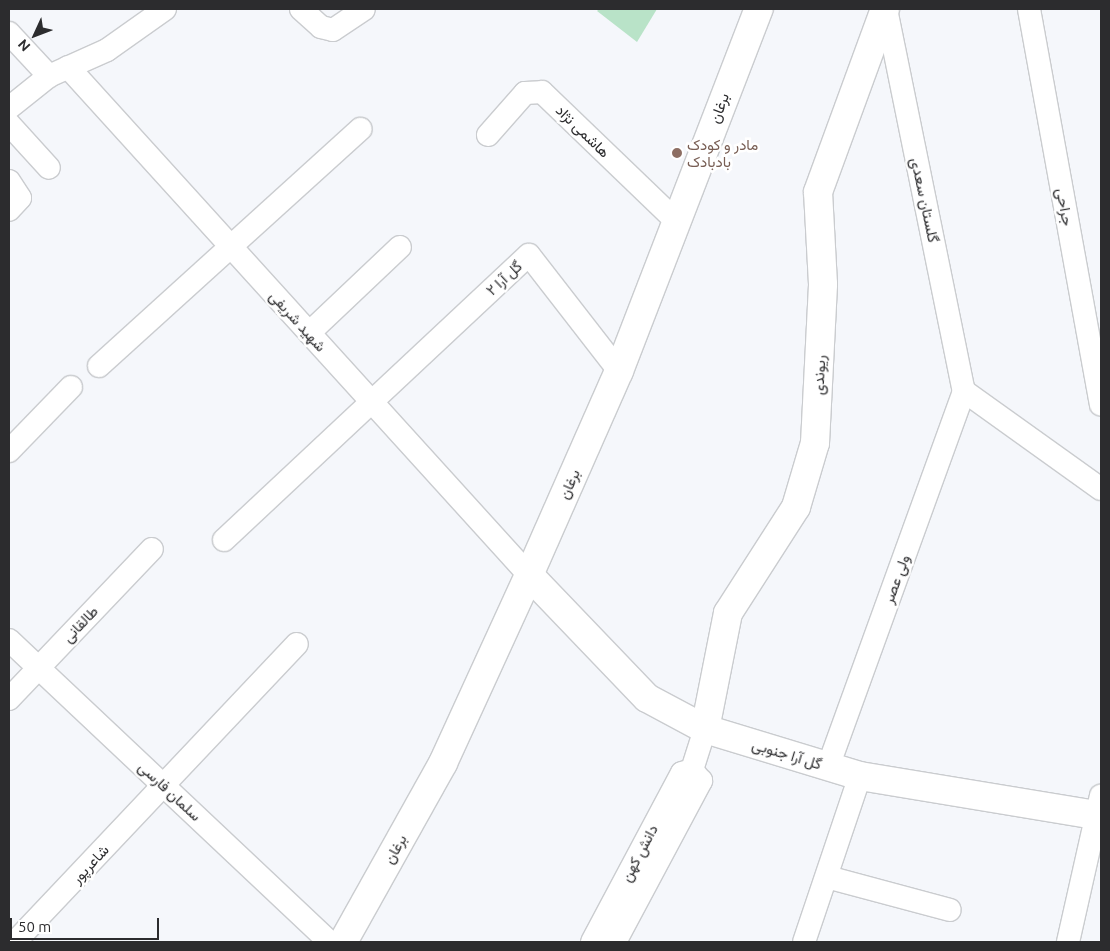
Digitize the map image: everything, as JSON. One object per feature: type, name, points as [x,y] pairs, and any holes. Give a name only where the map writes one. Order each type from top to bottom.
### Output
[{"type":"street","points":[[9,108],[58,72],[107,50],[165,9]]},
{"type":"street","points":[[301,9],[321,27],[333,30],[364,9]]},
{"type":"street","name":"برغان","points":[[343,942],[443,763],[529,575],[619,371],[758,9]]},
{"type":"street","name":"گلستان سعدی","points":[[886,9],[964,391]]},
{"type":"street","name":"ریوندی","points":[[705,729],[728,614],[796,507],[815,443],[823,284],[818,192],[886,9]]},
{"type":"street","name":"جراحی","points":[[1029,9],[1101,405]]},
{"type":"street","name":"شهید شریفی","points":[[9,33],[58,72],[230,246],[529,575]]},
{"type":"street","name":"هاشمی نژاد","points":[[488,135],[525,93],[542,92],[677,222]]},
{"type":"street","points":[[9,124],[49,168]]},
{"type":"street","points":[[99,366],[360,129]]},
{"type":"street","points":[[9,181],[20,198],[9,210]]},
{"type":"street","points":[[309,333],[400,247]]},
{"type":"street","name":"گل آرا ۲","points":[[372,402],[529,256],[619,371]]},
{"type":"street","points":[[9,451],[71,387]]},
{"type":"street","points":[[964,391],[1101,489]]},
{"type":"street","name":"ولی عصر","points":[[828,767],[964,391]]},
{"type":"street","points":[[224,540],[372,402]]},
{"type":"street","name":"طالقانی","points":[[9,698],[152,549]]},
{"type":"street","name":"گل آرا جنوبی","points":[[529,575],[647,698],[705,729],[860,776],[1099,809]]},
{"type":"street","name":"سلمان فارسی","points":[[9,640],[329,942]]},
{"type":"street","name":"شاعرپور","points":[[15,942],[297,644]]},
{"type":"street","name":"دانش کهن","points":[[692,770],[705,729]]},
{"type":"street","name":"دانش کهن","points":[[592,942],[682,773],[692,770]]},
{"type":"street","name":"دانش کهن","points":[[615,942],[701,781],[692,770]]},
{"type":"street","points":[[804,942],[860,776]]},
{"type":"street","points":[[1068,942],[1099,809]]},
{"type":"street","points":[[827,877],[950,910]]},
{"type":"green space","points":[[599,9],[657,9],[637,42],[597,11]]},
{"type":"place","name":"مادر و کودک بادبادک","points":[[677,153]]}]
